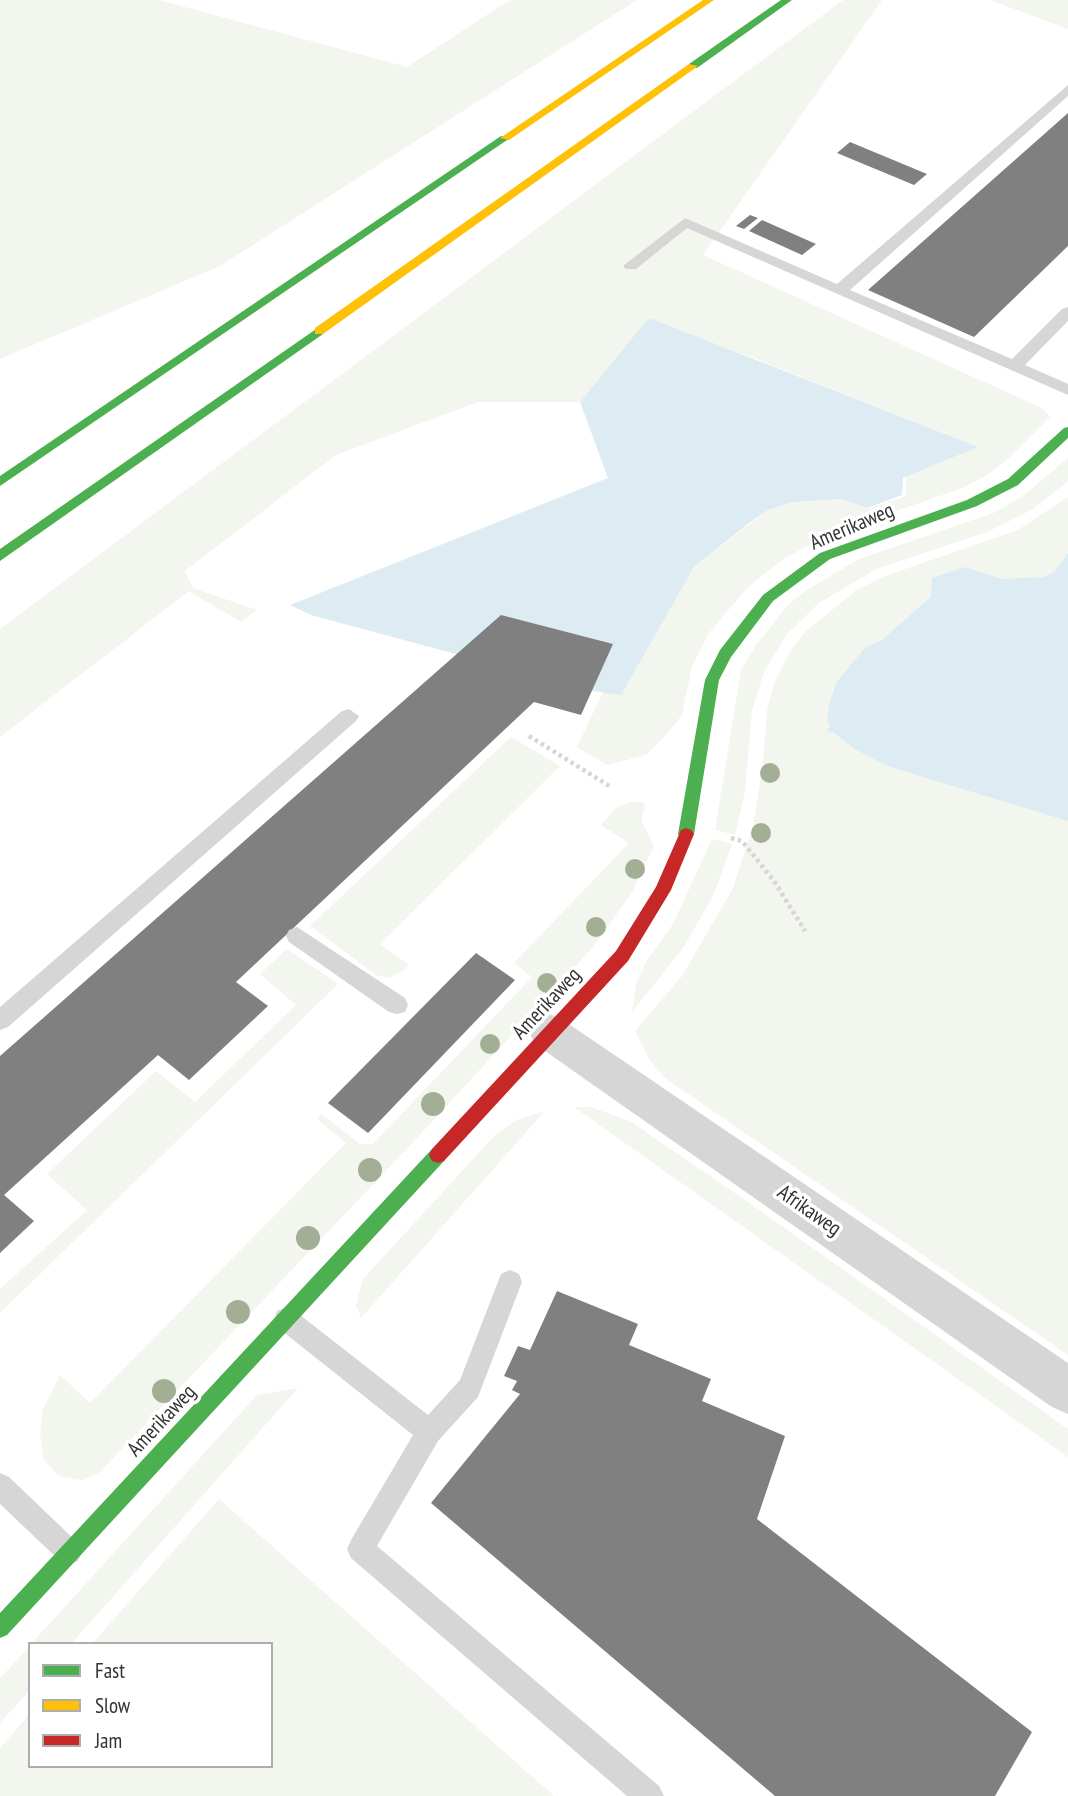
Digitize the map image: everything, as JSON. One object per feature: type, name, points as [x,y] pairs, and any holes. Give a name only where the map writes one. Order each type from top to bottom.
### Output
[{"type":"main road","points":[[0,482],[709,0]]},
{"type":"main road","points":[[0,556],[787,0]]},
{"type":"main road","name":"Amerikaweg","points":[[0,1628],[622,956],[663,890],[688,828],[712,680],[725,654],[768,598],[825,556],[972,503],[1013,482],[1068,431]]},
{"type":"street","name":"Afrikaweg","points":[[549,1032],[1068,1391]]},
{"type":"lane","points":[[839,290],[1068,89]]},
{"type":"lane","points":[[631,266],[685,222],[1068,390]]},
{"type":"lane","points":[[1014,366],[1068,312]]},
{"type":"lane","points":[[0,1020],[349,716]]},
{"type":"lane","points":[[297,936],[397,1005]]},
{"type":"lane","points":[[510,1282],[469,1388],[429,1432],[360,1549],[649,1796]]},
{"type":"lane","points":[[286,1319],[429,1432]]},
{"type":"lane","points":[[0,1486],[69,1552]]},
{"type":"path","points":[[529,736],[611,787]]},
{"type":"path","points":[[688,828],[742,841],[774,881],[805,931]]},
{"type":"shaded area","points":[[0,0],[159,0],[407,67],[510,0],[637,0],[220,266],[0,359]]},
{"type":"shaded area","points":[[843,0],[882,0],[703,255],[1042,408],[1050,417],[1010,457],[989,474],[960,489],[829,534],[782,560],[747,588],[709,633],[692,666],[682,715],[667,734],[646,755],[607,765],[577,747],[603,692],[621,694],[694,567],[768,510],[793,502],[841,499],[868,509],[906,496],[906,477],[977,447],[749,356],[648,320],[580,402],[478,402],[336,455],[185,571],[193,588],[257,610],[241,622],[189,591],[0,737],[0,629]]},
{"type":"shaded area","points":[[990,0],[1068,0],[1068,29]]},
{"type":"shaded area","points":[[652,319],[978,447],[903,478],[902,495],[867,508],[841,499],[793,502],[768,510],[749,523],[694,567],[621,695],[593,691],[311,615],[290,605],[608,478],[580,402],[647,320]]},
{"type":"shaded area","points":[[1068,458],[1068,481],[1033,509],[987,532],[876,569],[819,603],[787,634],[764,672],[752,711],[745,792],[735,835],[715,830],[741,670],[756,645],[789,604],[859,559],[996,512],[1023,496]]},
{"type":"shaded area","points":[[1068,497],[1068,1355],[665,1078],[649,1059],[635,1031],[682,976],[733,888],[753,826],[762,773],[767,710],[774,684],[791,650],[806,631],[857,590],[885,576],[1018,530]]},
{"type":"shaded area","points":[[1068,553],[1068,821],[887,766],[855,749],[827,729],[830,727],[827,719],[830,701],[837,682],[865,648],[882,640],[931,597],[932,578],[965,567],[1002,579],[1044,577],[1054,572]]},
{"type":"shaded area","points":[[511,737],[560,766],[380,944],[409,965],[404,970],[389,978],[376,975],[310,926]]},
{"type":"shaded area","points":[[631,802],[643,802],[645,806],[641,820],[654,846],[631,894],[593,947],[417,1138],[100,1472],[82,1480],[59,1476],[44,1460],[40,1434],[43,1409],[60,1375],[90,1403],[346,1143],[317,1119],[321,1114],[360,1144],[373,1144],[532,977],[514,963],[629,843],[601,825],[617,807]]},
{"type":"shaded area","points":[[712,839],[732,844],[713,896],[683,948],[632,1012],[636,984],[647,960],[673,924]]},
{"type":"shaded area","points":[[287,949],[338,984],[0,1313],[0,1289],[87,1210],[47,1174],[156,1071],[195,1102],[296,1005],[260,974]]},
{"type":"shaded area","points":[[574,1107],[590,1107],[630,1121],[748,1202],[1068,1429],[1068,1457]]},
{"type":"shaded area","points":[[545,1111],[361,1318],[356,1305],[363,1279],[496,1134],[519,1119]]},
{"type":"shaded area","points":[[298,1388],[73,1642],[33,1642],[257,1395]]},
{"type":"shaded area","points":[[219,1499],[554,1796],[0,1796],[0,1748],[28,1716],[28,1768],[273,1768],[273,1642],[94,1642]]},
{"type":"shaded area","points":[[28,1648],[28,1692],[0,1723],[0,1678]]},
{"type":"building","points":[[1068,113],[1068,246],[974,337],[868,290]]},
{"type":"building","points":[[850,142],[927,174],[914,185],[837,153]]},
{"type":"building","points":[[750,215],[758,218],[744,229],[736,226]]},
{"type":"building","points":[[762,220],[816,244],[802,255],[749,231]]},
{"type":"building","points":[[501,615],[613,644],[581,715],[534,702],[236,982],[268,1006],[189,1080],[158,1055],[4,1195],[34,1221],[0,1253],[0,1056]]},
{"type":"building","points":[[476,953],[515,980],[372,1129],[368,1133],[328,1103]]},
{"type":"building","points":[[557,1291],[638,1324],[629,1345],[711,1379],[702,1401],[785,1436],[757,1519],[1032,1732],[995,1796],[775,1796],[431,1503],[520,1394],[512,1390],[517,1381],[504,1376],[518,1346],[530,1350]]},
{"type":"traffic: fast","points":[[693,66],[787,0]]},
{"type":"traffic: fast","points":[[0,482],[505,138]]},
{"type":"traffic: fast","points":[[0,556],[319,331]]},
{"type":"traffic: fast","points":[[686,834],[712,680],[725,654],[768,598],[825,556],[972,503],[1013,482],[1068,431]]},
{"type":"traffic: fast","points":[[0,1628],[438,1155]]},
{"type":"traffic: slow","points":[[505,138],[709,0]]},
{"type":"traffic: slow","points":[[319,331],[693,66]]},
{"type":"traffic: jam","points":[[438,1155],[622,956],[663,890],[686,834]]}]
